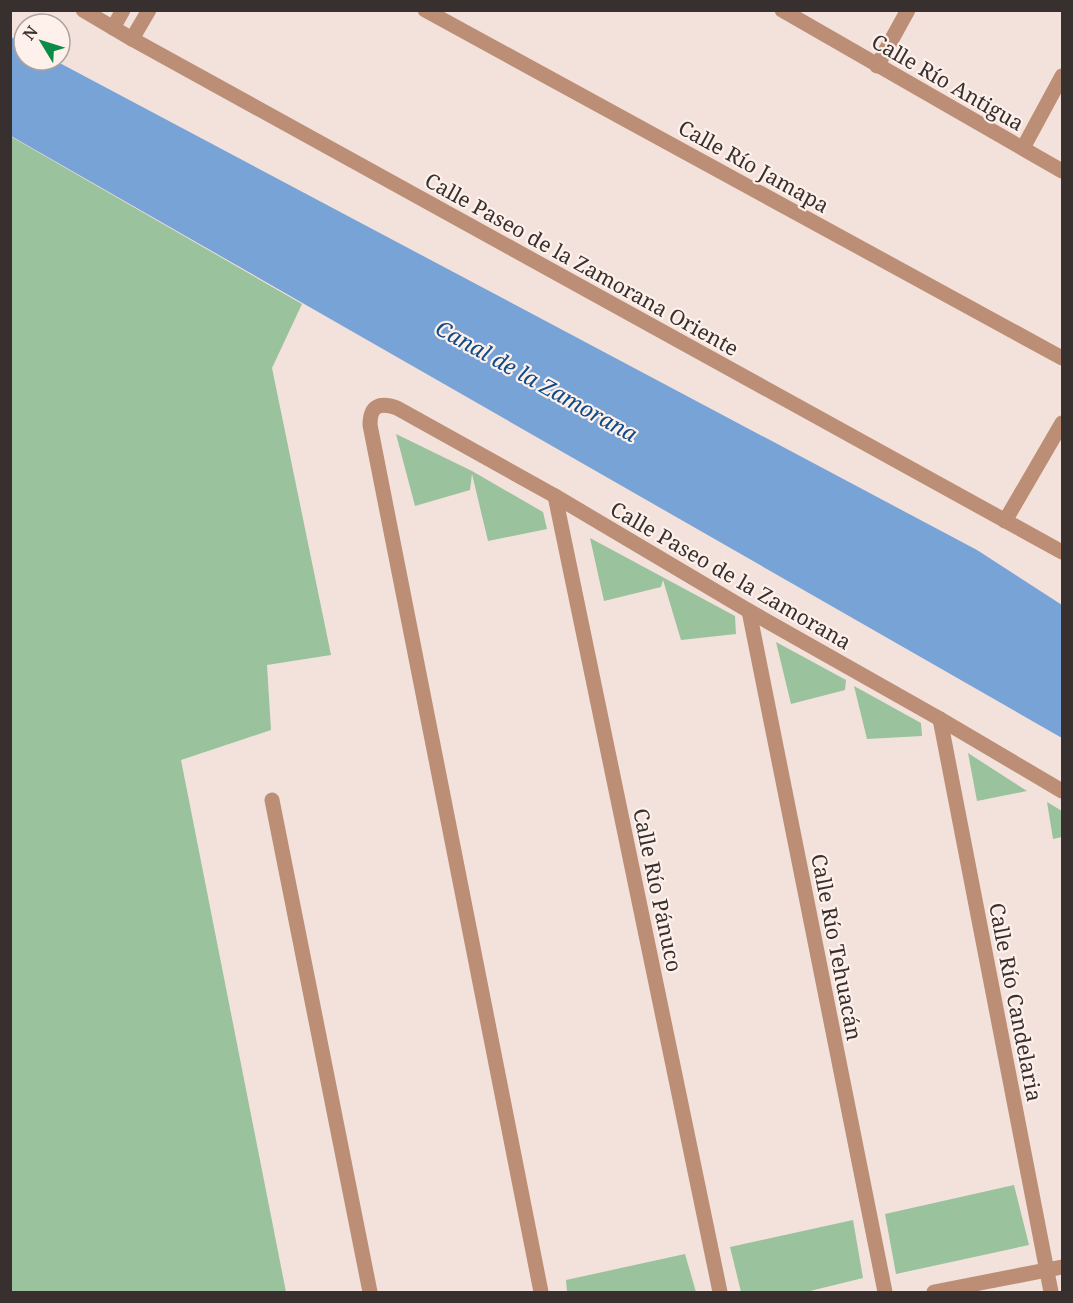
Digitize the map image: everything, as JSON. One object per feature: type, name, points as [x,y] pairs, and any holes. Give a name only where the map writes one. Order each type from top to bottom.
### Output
[{"type":"street","name":"Calle Paseo de la Zamorana Oriente","points":[[83,10],[1062,552]]},
{"type":"street","points":[[113,28],[123,10]]},
{"type":"street","points":[[132,39],[149,10]]},
{"type":"street","name":"Calle Río Jamapa","points":[[425,10],[1062,358]]},
{"type":"street","name":"Calle Río Antigua","points":[[782,10],[1062,171]]},
{"type":"street","points":[[877,66],[908,10]]},
{"type":"street","points":[[1023,148],[1062,76]]},
{"type":"street","name":"Calle Paseo de la Zamorana","points":[[541,1293],[370,425],[370,415],[376,407],[385,404],[397,408],[555,496],[1062,791]]},
{"type":"street","points":[[1005,521],[1062,423]]},
{"type":"street","name":"Calle Río Pánuco","points":[[555,496],[720,1293]]},
{"type":"street","name":"Calle Río Tehuacán","points":[[749,610],[885,1293]]},
{"type":"street","name":"Calle Río Candelaria","points":[[940,719],[1051,1293]]},
{"type":"street","points":[[272,800],[370,1293]]},
{"type":"street","points":[[934,1293],[1062,1267]]},
{"type":"green space","points":[[10,136],[302,304],[272,368],[331,655],[267,665],[271,730],[181,760],[286,1292],[11,1292]]},
{"type":"green space","points":[[396,434],[472,471],[543,512],[547,529],[488,541],[472,474],[470,490],[415,506]]},
{"type":"green space","points":[[590,538],[735,616],[736,634],[681,640],[663,580],[661,587],[604,601]]},
{"type":"green space","points":[[776,642],[846,680],[845,690],[791,704]]},
{"type":"green space","points":[[854,686],[921,723],[922,736],[867,739]]},
{"type":"green space","points":[[968,753],[1027,791],[977,801]]},
{"type":"green space","points":[[1047,802],[1062,811],[1062,837],[1053,839]]},
{"type":"green space","points":[[1014,1185],[1029,1245],[896,1274],[885,1214]]},
{"type":"green space","points":[[853,1220],[863,1278],[806,1292],[741,1292],[730,1247]]},
{"type":"green space","points":[[685,1254],[696,1292],[567,1292],[566,1280]]},
{"type":"water","name":"Canal de la Zamorana","points":[[11,37],[12,72],[72,72],[72,70],[977,550],[1062,605],[1062,738],[11,136]]}]
